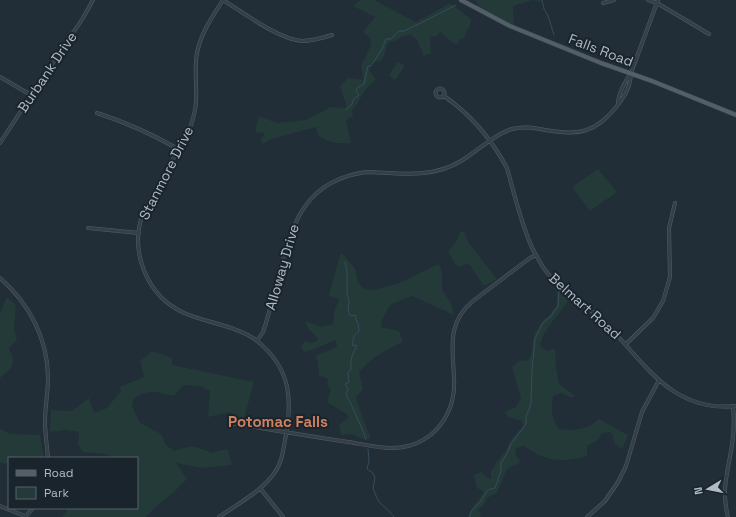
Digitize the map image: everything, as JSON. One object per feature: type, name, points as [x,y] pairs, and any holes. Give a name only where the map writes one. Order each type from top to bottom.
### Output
[{"type":"main road","name":"Falls Road","points":[[461,0],[510,26],[736,115]]},
{"type":"street","name":"Burbank Drive","points":[[0,143],[83,18],[93,0]]},
{"type":"street","points":[[223,0],[274,32],[289,38],[309,41],[332,35]]},
{"type":"street","name":"Stanmore Drive","points":[[219,517],[260,488],[269,480],[278,467],[282,456],[290,402],[286,379],[272,355],[257,341],[239,332],[185,313],[170,304],[157,292],[145,273],[139,252],[139,233],[142,216],[189,130],[195,111],[195,67],[197,52],[202,35],[223,0]]},
{"type":"street","points":[[602,3],[614,0]]},
{"type":"street","points":[[648,0],[658,2],[709,34]]},
{"type":"street","name":"Alloway Drive","points":[[257,341],[263,332],[266,323],[291,231],[304,207],[317,193],[334,181],[357,173],[421,174],[443,169],[460,162],[505,132],[525,126],[564,134],[588,130],[599,124],[622,101],[628,90],[631,73],[658,2]]},
{"type":"street","points":[[0,77],[32,95]]},
{"type":"street","name":"Belmart Road","points":[[444,96],[461,109],[490,141],[507,168],[530,245],[544,269],[555,281],[599,317],[626,344],[649,371],[677,394],[695,401],[713,405],[735,406]]},
{"type":"street","points":[[97,113],[140,129],[158,137],[178,149]]},
{"type":"street","points":[[626,344],[653,318],[663,301],[670,277],[669,228],[675,203]]},
{"type":"street","name":"Stanmore Drive","points":[[88,228],[139,233]]},
{"type":"street","points":[[231,422],[286,433],[389,448],[408,446],[426,438],[441,425],[448,414],[452,403],[454,380],[452,334],[459,317],[467,305],[536,255]]},
{"type":"street","points":[[0,278],[26,306],[42,339],[48,367],[45,421],[48,457]]},
{"type":"street","points":[[588,517],[605,501],[618,482],[626,466],[642,412],[660,380]]},
{"type":"street","points":[[728,517],[724,489],[733,436],[735,406]]},
{"type":"street","points":[[260,488],[283,517]]},
{"type":"street","points":[[0,506],[25,517],[32,509]]},
{"type":"green space","points":[[360,0],[374,0],[416,22],[450,3],[471,19],[470,27],[464,38],[459,40],[459,44],[453,43],[440,32],[437,36],[430,37],[431,53],[424,56],[417,40],[411,35],[388,43],[383,58],[380,62],[376,61],[370,64],[370,71],[376,80],[366,90],[357,105],[352,110],[353,116],[346,120],[351,143],[337,143],[326,140],[318,135],[316,127],[271,139],[263,144],[260,141],[265,133],[255,132],[259,116],[277,123],[306,120],[331,107],[346,108],[340,86],[348,78],[363,80],[361,66],[371,45],[370,38],[363,32],[375,17],[353,6]]},
{"type":"green space","points":[[472,0],[533,0],[513,6],[514,25],[479,8],[476,1]]},
{"type":"green space","points":[[399,62],[404,65],[404,67],[394,80],[389,75]]},
{"type":"green space","points":[[598,169],[617,192],[590,211],[572,187]]},
{"type":"green space","points":[[460,232],[464,232],[469,243],[497,279],[484,286],[470,265],[465,264],[460,267],[455,264],[448,251],[457,240]]},
{"type":"green space","points":[[342,253],[355,268],[358,283],[364,289],[374,290],[397,284],[439,264],[442,273],[442,290],[451,303],[454,315],[412,296],[390,305],[382,320],[381,327],[399,331],[403,342],[380,354],[359,372],[363,389],[356,397],[371,439],[363,439],[351,434],[341,435],[339,425],[349,417],[327,402],[331,390],[327,384],[328,379],[319,375],[318,361],[315,356],[337,346],[335,340],[304,352],[301,347],[305,341],[313,343],[318,340],[309,330],[305,321],[322,327],[333,324],[335,309],[339,300],[329,295],[340,255]]},
{"type":"green space","points":[[553,286],[570,297],[545,332],[540,346],[547,351],[555,348],[559,384],[575,396],[572,398],[561,393],[553,396],[552,410],[554,421],[559,429],[576,430],[585,428],[599,419],[628,435],[622,449],[615,444],[613,436],[610,432],[602,433],[598,440],[587,446],[587,456],[569,460],[554,460],[547,458],[524,446],[516,448],[515,454],[521,462],[507,469],[497,493],[487,498],[483,506],[478,510],[481,516],[468,517],[469,513],[484,492],[477,488],[474,475],[481,472],[486,477],[491,479],[491,472],[496,463],[505,452],[510,441],[523,426],[522,421],[508,417],[505,412],[516,407],[521,398],[512,367],[518,361],[528,360],[531,355],[534,334],[544,319],[548,317],[557,305],[557,293]]},
{"type":"green space","points":[[7,297],[16,305],[14,329],[17,340],[9,348],[13,359],[12,367],[0,378],[0,313]]},
{"type":"green space","points":[[153,351],[172,358],[172,365],[254,382],[243,422],[230,412],[208,417],[210,391],[200,386],[183,385],[174,396],[150,392],[134,398],[132,406],[140,423],[161,434],[166,445],[174,451],[192,447],[211,453],[228,449],[232,465],[203,468],[176,463],[187,479],[146,517],[62,517],[68,509],[138,509],[138,457],[113,457],[105,454],[83,452],[78,445],[79,432],[65,430],[50,432],[51,410],[72,411],[89,398],[94,413],[107,408],[121,391],[120,387],[144,377],[140,361]]},
{"type":"green space","points":[[0,429],[10,434],[40,435],[44,457],[8,457],[8,462],[5,464],[0,462]]},
{"type":"waterway","points":[[542,0],[554,35]]},
{"type":"waterway","points":[[346,110],[352,104],[353,100],[359,95],[356,91],[357,88],[364,84],[368,66],[371,66],[382,49],[386,39],[391,39],[399,31],[404,31],[456,5]]},
{"type":"waterway","points":[[345,262],[349,301],[348,310],[351,316],[355,315],[359,331],[353,339],[353,346],[356,345],[357,347],[352,357],[351,370],[348,372],[349,382],[345,384],[348,389],[346,394],[366,440]]},
{"type":"waterway","points":[[470,517],[472,510],[481,501],[487,491],[495,488],[501,471],[501,463],[511,444],[526,424],[526,416],[531,402],[535,339],[542,324],[551,316],[558,306],[559,292]]},
{"type":"waterway","points":[[368,449],[369,461],[367,469],[373,473],[375,478],[373,488],[380,503],[394,517]]},
{"type":"district","name":"Potomac Falls","points":[[278,422]]}]
